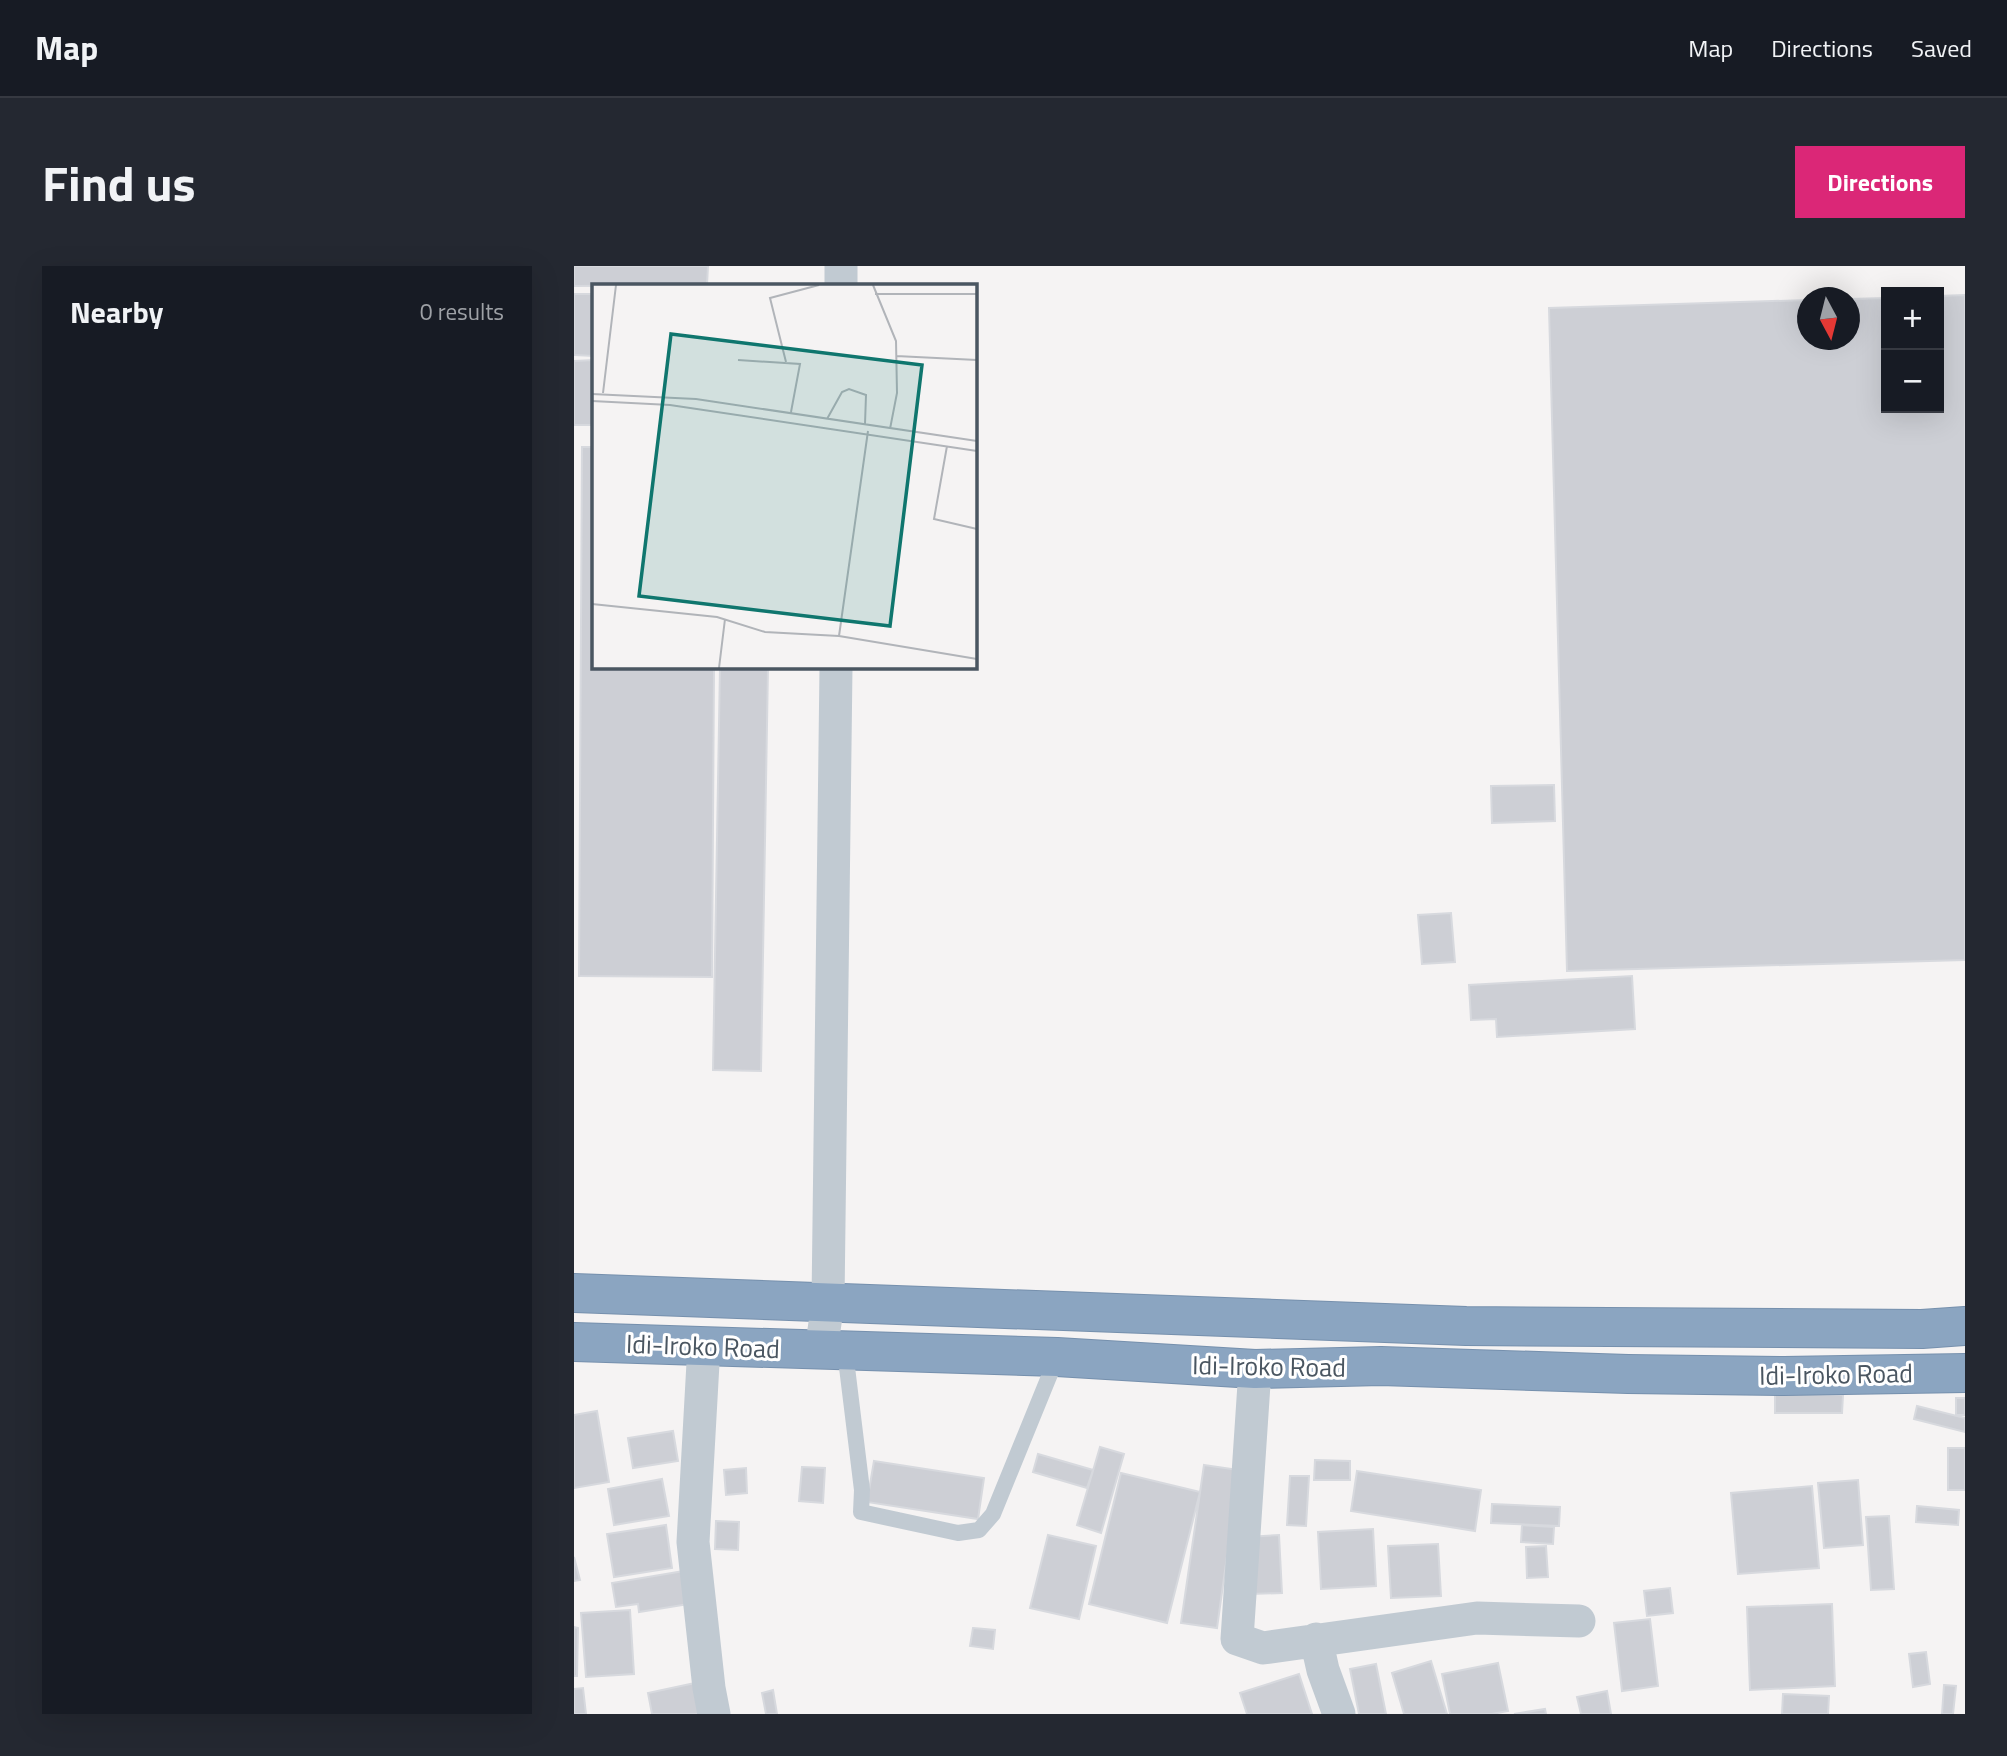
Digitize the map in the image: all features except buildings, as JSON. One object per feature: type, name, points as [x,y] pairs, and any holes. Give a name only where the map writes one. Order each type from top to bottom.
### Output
[{"type":"highway","points":[[574,1293],[1466,1326],[1923,1329],[1965,1326]]},
{"type":"highway","name":"Idi-Iroko Road","points":[[574,1342],[1057,1357],[1255,1370],[1381,1366],[1771,1376],[1965,1373]]},
{"type":"street","points":[[841,266],[841,284]]},
{"type":"street","points":[[833,1351],[828,1302],[836,668]]},
{"type":"street","points":[[704,1345],[693,1542],[714,1714]]},
{"type":"street","points":[[1255,1370],[1237,1639],[1263,1648],[1477,1618],[1579,1620]]},
{"type":"street","points":[[1316,1639],[1323,1670],[1339,1714]]},
{"type":"lane","points":[[833,1351],[862,1490],[861,1512],[958,1533],[979,1530],[993,1514],[1057,1357]]}]
